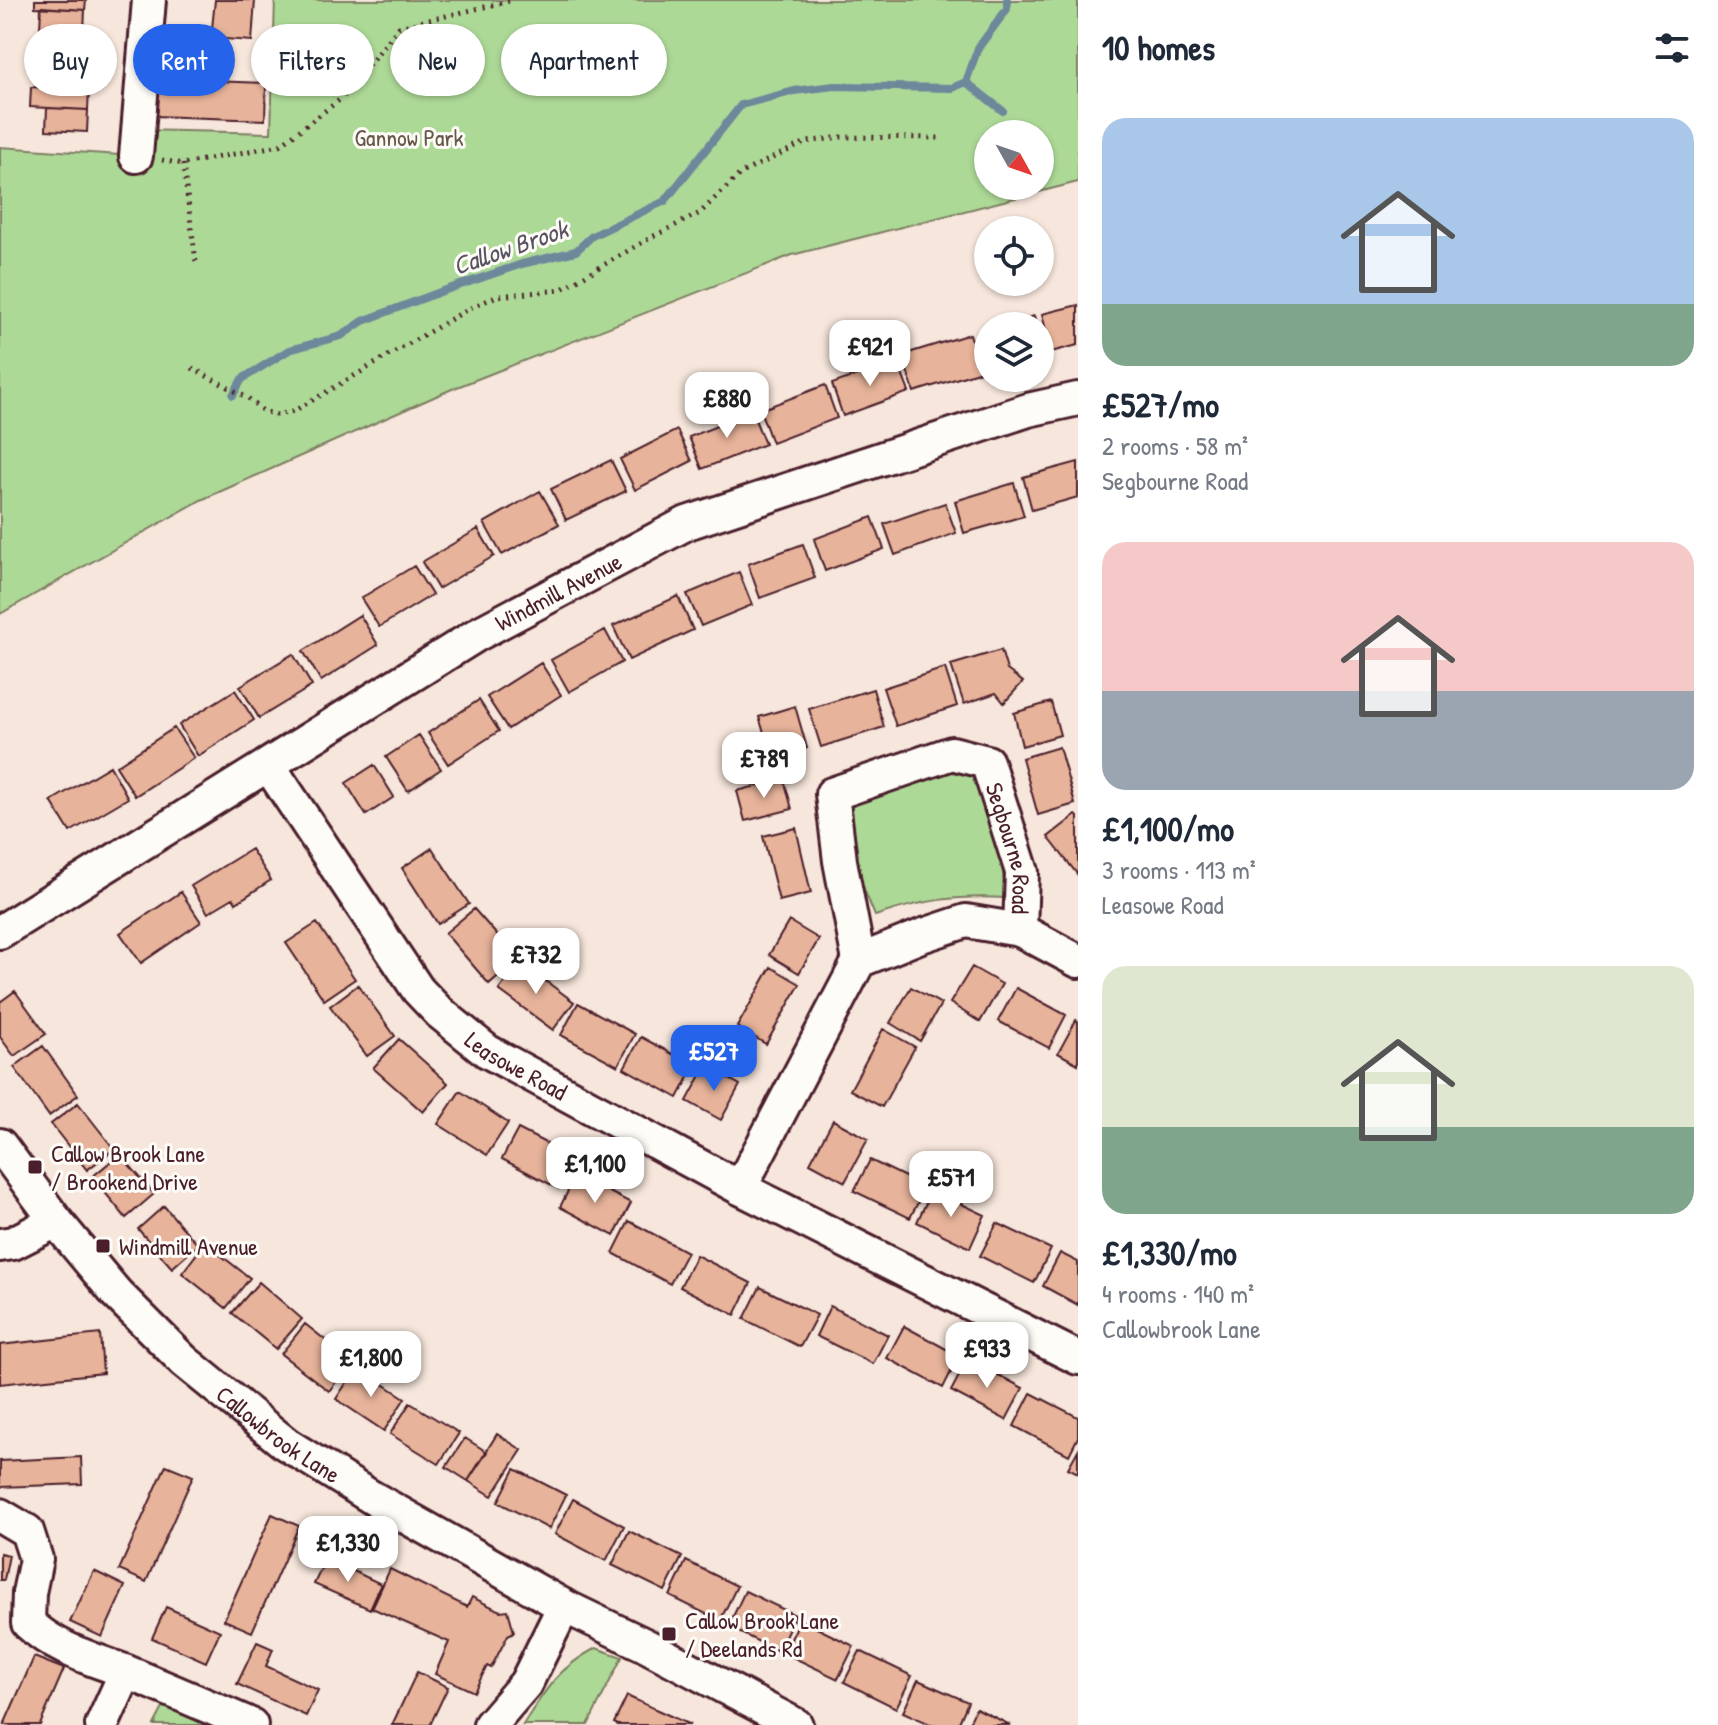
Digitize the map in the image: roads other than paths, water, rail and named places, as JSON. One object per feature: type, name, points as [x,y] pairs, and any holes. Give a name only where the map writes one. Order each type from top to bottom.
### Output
[{"type":"street","points":[[136,156],[149,0]]},
{"type":"street","name":"Windmill Avenue","points":[[0,932],[478,634],[687,523],[1028,410],[1078,399]]},
{"type":"street","name":"Segbourne Road","points":[[1020,930],[1022,872],[987,762],[952,753],[832,794],[840,861],[859,961],[966,921],[1020,930],[1078,961]]},
{"type":"street","name":"Leasowe Road","points":[[269,766],[418,990],[439,1012],[487,1051],[740,1188],[1078,1358]]},
{"type":"street","points":[[740,1188],[859,961]]},
{"type":"street","name":"Callowbrook Lane","points":[[0,1145],[56,1221],[116,1293],[184,1361],[286,1444],[371,1497],[564,1606],[796,1725]]},
{"type":"street","points":[[0,1245],[13,1243],[56,1221]]},
{"type":"street","points":[[0,1515],[27,1531],[36,1559],[29,1593],[28,1623],[43,1637],[65,1650],[126,1672],[251,1725]]},
{"type":"street","points":[[490,1725],[526,1683],[564,1606]]},
{"type":"street","points":[[102,1725],[126,1672]]},
{"type":"waterway","name":"Callow Brook","points":[[233,395],[242,379],[289,350],[341,336],[363,321],[440,292],[522,264],[576,251],[592,236],[665,201],[741,105],[794,91],[834,86],[952,88],[966,82],[978,48],[1007,9],[1007,0]]},
{"type":"waterway","points":[[966,82],[1003,111]]},
{"type":"place","name":"Callow Brook Lane / Brookend Drive","points":[[35,1167]]},
{"type":"place","name":"Windmill Avenue","points":[[103,1246]]},
{"type":"place","name":"Callow Brook Lane / Deelands Rd","points":[[669,1634]]},
{"type":"park label","name":"Gannow Park","points":[[409,137]]}]
